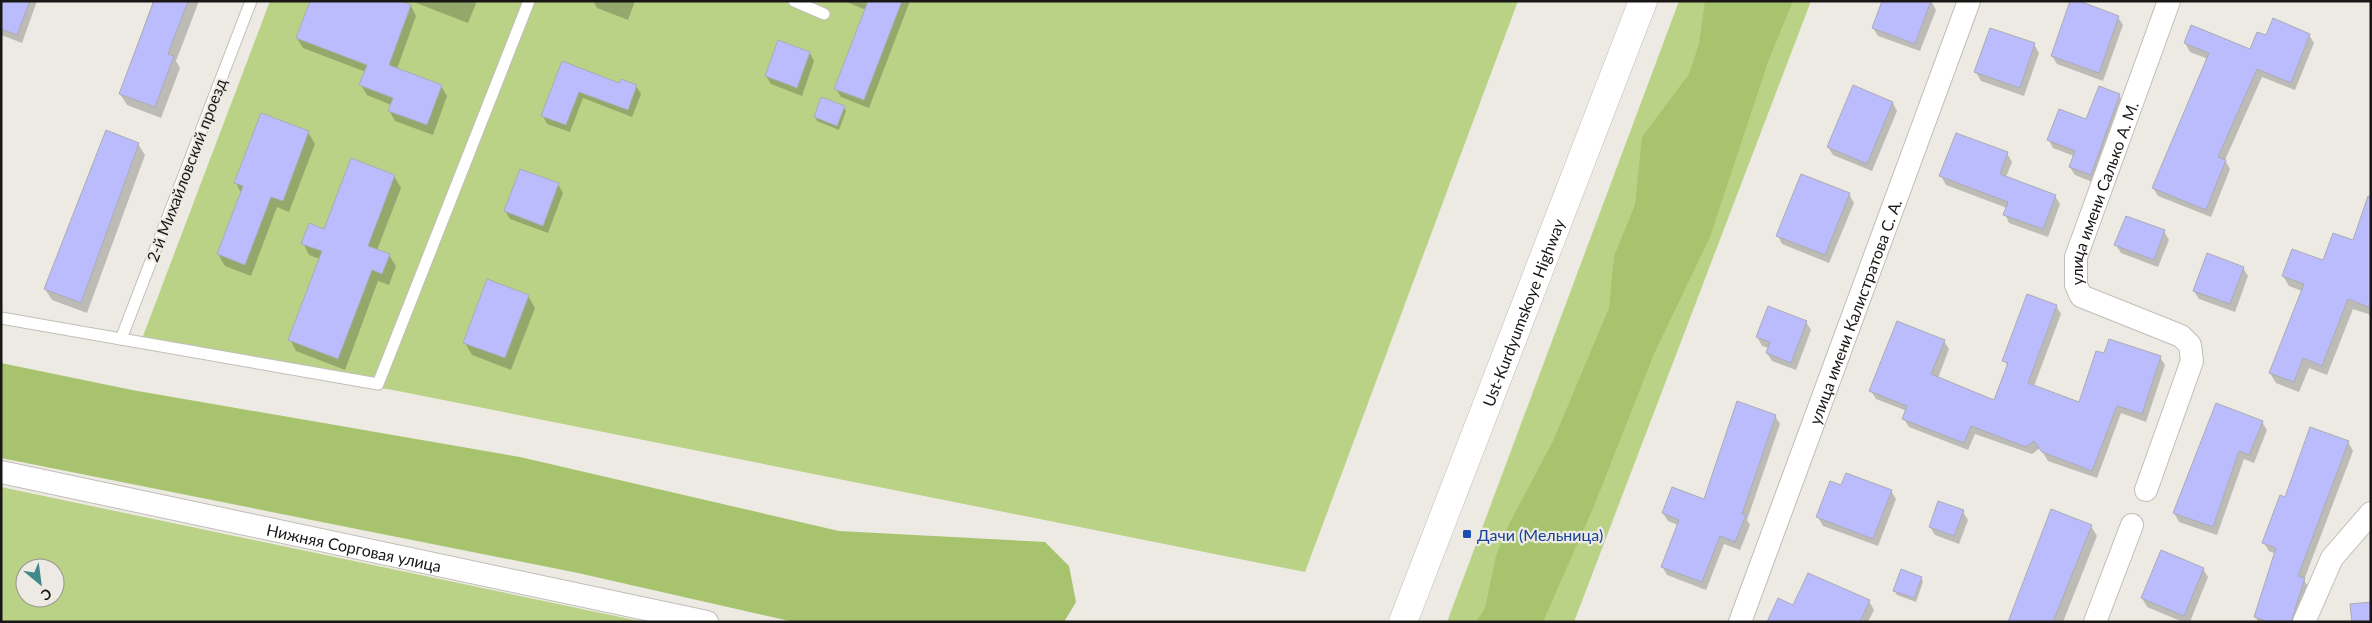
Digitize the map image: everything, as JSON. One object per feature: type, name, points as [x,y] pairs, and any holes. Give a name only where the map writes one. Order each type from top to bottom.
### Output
[{"type":"main road","name":"Ust-Kurdyumskoye Highway","points":[[1403,622],[1643,1]]},
{"type":"street","name":"улица имени Калистратова С. А.","points":[[1740,622],[1969,1]]},
{"type":"street","name":"улица имени Салько А. М.","points":[[2146,490],[2192,361],[2190,345],[2181,336],[2081,296],[2076,285],[2076,257],[2169,1]]},
{"type":"street","name":"Нижняя Сорговая улица","points":[[1,472],[707,622]]},
{"type":"street","points":[[2304,622],[2332,558],[2371,513]]},
{"type":"street","points":[[2095,622],[2132,525]]},
{"type":"lane","name":"2-й Михайловский проезд","points":[[121,339],[251,1]]},
{"type":"lane","points":[[1,318],[378,384],[529,1]]},
{"type":"lane","points":[[794,1],[824,14]]},
{"type":"green space","points":[[270,1],[1518,1],[1305,572],[398,391],[140,344]]},
{"type":"green space","points":[[1679,1],[1811,1],[1574,622],[1447,622]]},
{"type":"green space","points":[[1705,1],[1793,1],[1768,62],[1710,237],[1654,354],[1594,506],[1543,622],[1476,622],[1485,608],[1496,556],[1508,526],[1553,441],[1609,308],[1614,256],[1635,205],[1642,137],[1689,74],[1699,44]]},
{"type":"green space","points":[[1,363],[132,390],[520,457],[839,531],[1045,542],[1069,566],[1076,602],[1064,622],[794,622],[578,573],[1,458]]},
{"type":"green space","points":[[1,487],[644,622],[1,622]]},
{"type":"building","points":[[1,1],[30,1],[17,35],[1,29]]},
{"type":"building","points":[[154,1],[188,1],[168,54],[174,56],[155,107],[119,94]]},
{"type":"building","points":[[310,1],[401,1],[411,5],[389,65],[442,85],[427,125],[388,111],[393,98],[359,85],[367,65],[296,38]]},
{"type":"building","points":[[868,1],[902,1],[864,100],[834,89]]},
{"type":"building","points":[[1882,1],[1931,1],[1915,44],[1872,28]]},
{"type":"building","points":[[2070,1],[2079,1],[2119,16],[2099,73],[2051,56]]},
{"type":"building","points":[[2273,18],[2310,34],[2291,83],[2257,69],[2218,157],[2226,160],[2206,210],[2152,188],[2209,53],[2184,43],[2191,25],[2250,49],[2257,32],[2266,35]]},
{"type":"building","points":[[1990,28],[2035,43],[2020,88],[1974,72]]},
{"type":"building","points":[[778,40],[810,52],[797,88],[765,76]]},
{"type":"building","points":[[562,61],[619,83],[621,79],[637,85],[628,110],[579,92],[566,125],[541,116]]},
{"type":"building","points":[[1853,85],[1893,102],[1867,164],[1827,147]]},
{"type":"building","points":[[2099,86],[2120,94],[2091,175],[2069,167],[2075,151],[2047,140],[2059,109],[2086,119]]},
{"type":"building","points":[[821,97],[845,106],[837,126],[814,117]]},
{"type":"building","points":[[261,113],[309,131],[283,201],[271,197],[245,265],[217,254],[243,186],[234,183]]},
{"type":"building","points":[[106,130],[139,143],[81,303],[44,289]]},
{"type":"building","points":[[1956,133],[2008,152],[2000,174],[2056,195],[2043,229],[2003,215],[2008,202],[1939,176]]},
{"type":"building","points":[[351,158],[395,175],[368,246],[390,254],[382,274],[372,270],[338,359],[288,340],[322,251],[301,244],[309,223],[324,229]]},
{"type":"building","points":[[520,169],[559,183],[543,226],[504,211]]},
{"type":"building","points":[[1801,174],[1850,193],[1825,255],[1776,236]]},
{"type":"building","points":[[2368,196],[2371,197],[2371,308],[2348,299],[2322,366],[2303,358],[2294,382],[2269,373],[2304,284],[2282,276],[2292,249],[2323,260],[2333,233],[2353,240]]},
{"type":"building","points":[[2126,216],[2165,230],[2154,260],[2114,245]]},
{"type":"building","points":[[2207,253],[2244,267],[2230,304],[2193,291]]},
{"type":"building","points":[[487,279],[529,295],[505,358],[463,343]]},
{"type":"building","points":[[2027,294],[2057,305],[2028,383],[2079,402],[2096,351],[2104,353],[2109,339],[2161,356],[2142,414],[2117,406],[2092,471],[2042,452],[2034,441],[2026,447],[1971,426],[1964,443],[1902,419],[1907,406],[1869,391],[1897,321],[1945,340],[1931,374],[1994,400],[2008,363],[2002,361]]},
{"type":"building","points":[[1768,306],[1807,321],[1791,363],[1766,353],[1770,342],[1756,337]]},
{"type":"building","points":[[1737,401],[1776,415],[1742,514],[1746,515],[1735,542],[1720,536],[1702,582],[1661,567],[1679,520],[1662,513],[1672,487],[1704,499]]},
{"type":"building","points":[[2216,403],[2263,421],[2249,455],[2239,451],[2213,527],[2173,513]]},
{"type":"building","points":[[2310,427],[2349,441],[2298,576],[2305,578],[2291,622],[2269,622],[2254,617],[2276,548],[2262,543],[2280,495],[2285,497]]},
{"type":"building","points":[[1846,473],[1892,490],[1873,539],[1816,517],[1830,481],[1841,485]]},
{"type":"building","points":[[1938,501],[1964,510],[1954,536],[1929,527]]},
{"type":"building","points":[[2051,509],[2092,525],[2053,622],[2008,622]]},
{"type":"building","points":[[2161,550],[2204,568],[2184,616],[2141,598]]},
{"type":"building","points":[[1901,569],[1922,577],[1914,598],[1893,591]]},
{"type":"building","points":[[1808,573],[1870,600],[1860,622],[1767,622],[1778,598],[1793,605]]},
{"type":"building","points":[[2371,602],[2371,622],[2352,622],[2350,604]]},
{"type":"place","name":"Дачи (Мельница)","points":[[1467,534]]}]
